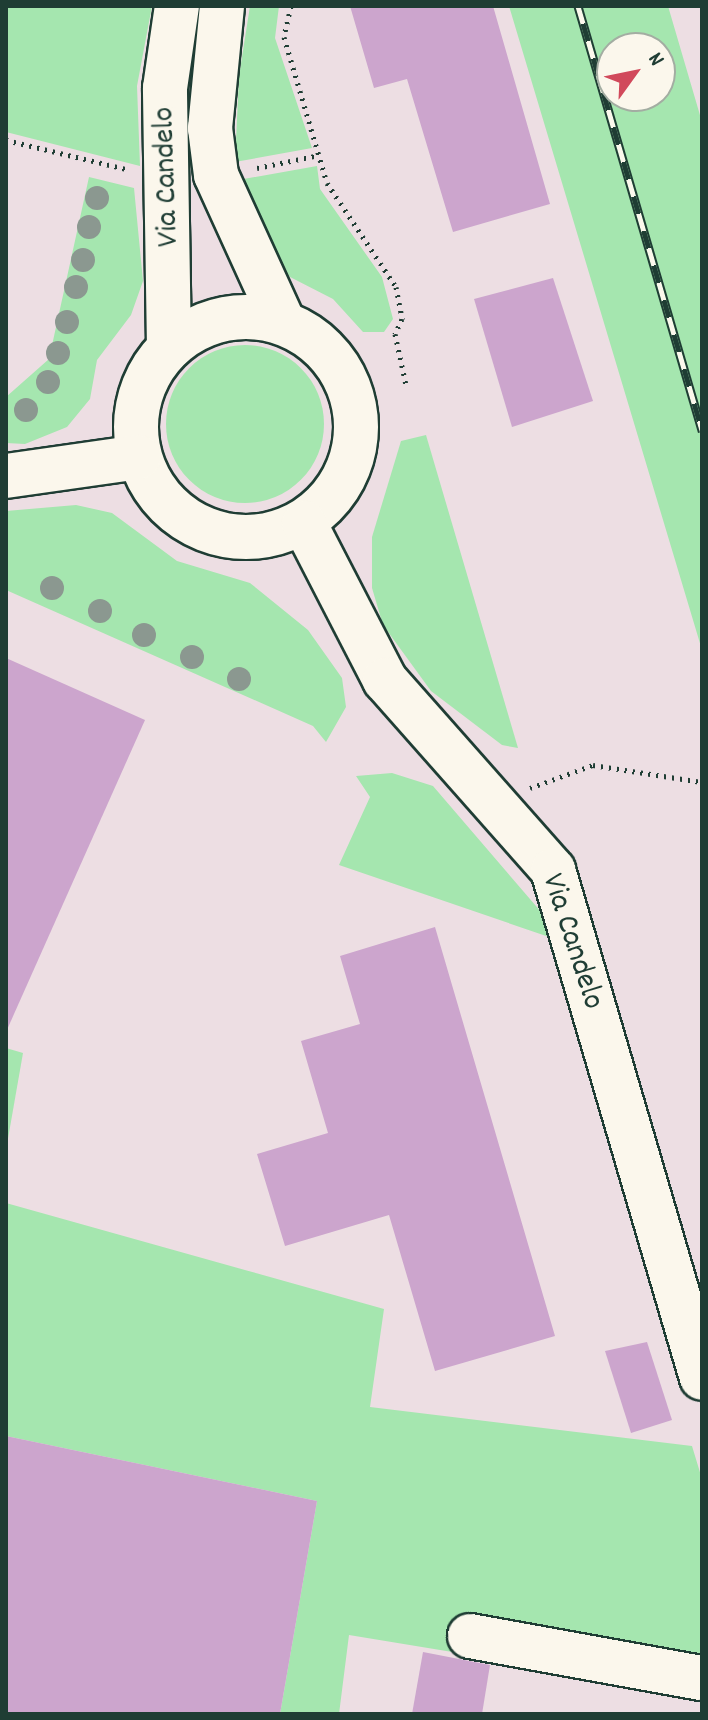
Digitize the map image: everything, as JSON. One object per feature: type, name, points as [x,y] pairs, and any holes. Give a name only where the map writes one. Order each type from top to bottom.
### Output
[{"type":"street","name":"Via Candelo","points":[[169,348],[165,88],[177,6]]},
{"type":"street","name":"Via Candelo","points":[[222,6],[210,128],[216,175],[283,322]]},
{"type":"street","points":[[222,319],[283,322],[314,340],[339,366],[356,422],[350,469],[331,500],[304,523],[261,537],[205,531],[176,513],[153,488],[139,457],[139,399],[169,348],[222,319]]},
{"type":"street","points":[[6,476],[139,457]]},
{"type":"street","name":"Via Candelo","points":[[304,523],[385,680],[553,870],[702,1378]]},
{"type":"street","points":[[470,1636],[702,1678]]},
{"type":"path","points":[[291,6],[284,37],[327,183],[396,287],[402,319],[395,334],[406,385]]},
{"type":"path","points":[[6,140],[137,175]]},
{"type":"path","points":[[250,169],[319,155]]},
{"type":"path","points":[[492,802],[593,765],[702,782]]},
{"type":"green space","points":[[6,6],[152,6],[137,86],[140,166],[6,132]]},
{"type":"green space","points":[[250,6],[279,6],[275,38],[312,148],[235,162],[239,76]]},
{"type":"green space","points":[[509,6],[668,6],[676,32],[596,32],[596,112],[676,112],[676,33],[702,122],[702,650]]},
{"type":"green space","points":[[317,166],[320,189],[382,277],[393,319],[384,332],[363,332],[333,299],[290,277],[244,214],[238,180]]},
{"type":"green space","points":[[89,177],[134,188],[143,281],[131,315],[97,360],[90,399],[67,427],[25,444],[6,443],[6,397],[49,359]]},
{"type":"green space","points":[[245,345],[275,351],[301,368],[318,394],[324,424],[318,454],[301,480],[275,497],[245,503],[215,497],[189,480],[172,454],[166,424],[172,394],[189,368],[215,351]]},
{"type":"green space","points":[[426,435],[518,748],[502,745],[431,691],[383,625],[372,588],[372,537],[401,441]]},
{"type":"green space","points":[[76,505],[112,513],[177,561],[250,583],[308,630],[342,678],[346,707],[326,742],[313,726],[6,590],[6,511]]},
{"type":"green space","points":[[392,773],[433,786],[542,913],[552,938],[339,865],[370,797],[356,776]]},
{"type":"green space","points":[[6,1048],[23,1053],[6,1150]]},
{"type":"green space","points":[[6,1203],[384,1309],[370,1407],[692,1446],[702,1479],[702,1693],[349,1635],[339,1714],[280,1714],[317,1501],[6,1436]]},
{"type":"building","points":[[350,6],[493,6],[550,204],[453,232],[407,79],[374,88]]},
{"type":"building","points":[[553,278],[593,401],[512,427],[474,299]]},
{"type":"building","points":[[6,658],[145,720],[6,1032]]},
{"type":"building","points":[[435,927],[555,1336],[435,1371],[389,1215],[285,1246],[257,1154],[328,1133],[301,1041],[360,1024],[340,956]]},
{"type":"building","points":[[647,1342],[672,1420],[631,1433],[605,1351]]},
{"type":"building","points":[[6,1436],[317,1501],[280,1714],[6,1714]]},
{"type":"building","points":[[423,1652],[490,1665],[482,1714],[412,1714]]},
{"type":"railway","points":[[578,6],[702,431]]}]
